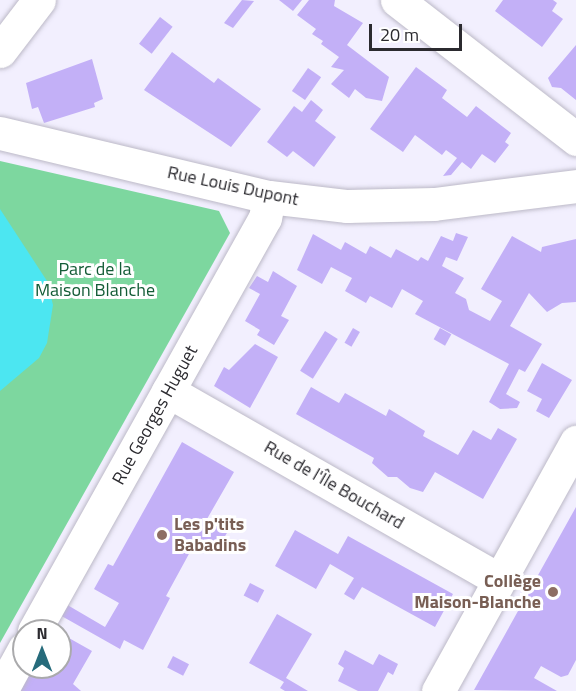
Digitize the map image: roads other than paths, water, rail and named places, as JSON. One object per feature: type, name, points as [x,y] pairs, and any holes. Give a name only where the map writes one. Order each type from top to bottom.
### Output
[{"type":"street","points":[[0,51],[39,0]]},
{"type":"street","points":[[397,0],[576,139]]},
{"type":"street","name":"Rue Louis Dupont","points":[[0,133],[269,197],[392,207],[576,186]]},
{"type":"street","name":"Rue Georges Huguet","points":[[41,619],[265,218],[269,197]]},
{"type":"street","name":"Rue de l'Île Bouchard","points":[[168,391],[499,580]]},
{"type":"street","points":[[438,691],[576,442]]},
{"type":"street","points":[[1,691],[12,671]]},
{"type":"water","points":[[0,209],[47,281],[53,305],[47,343],[39,358],[0,391]]},
{"type":"place","name":"Les p'tits Babadins","points":[[162,535]]},
{"type":"place","name":"Collège Maison-Blanche","points":[[553,592]]},
{"type":"park label","name":"Parc de la Maison Blanche","points":[[95,280]]}]
